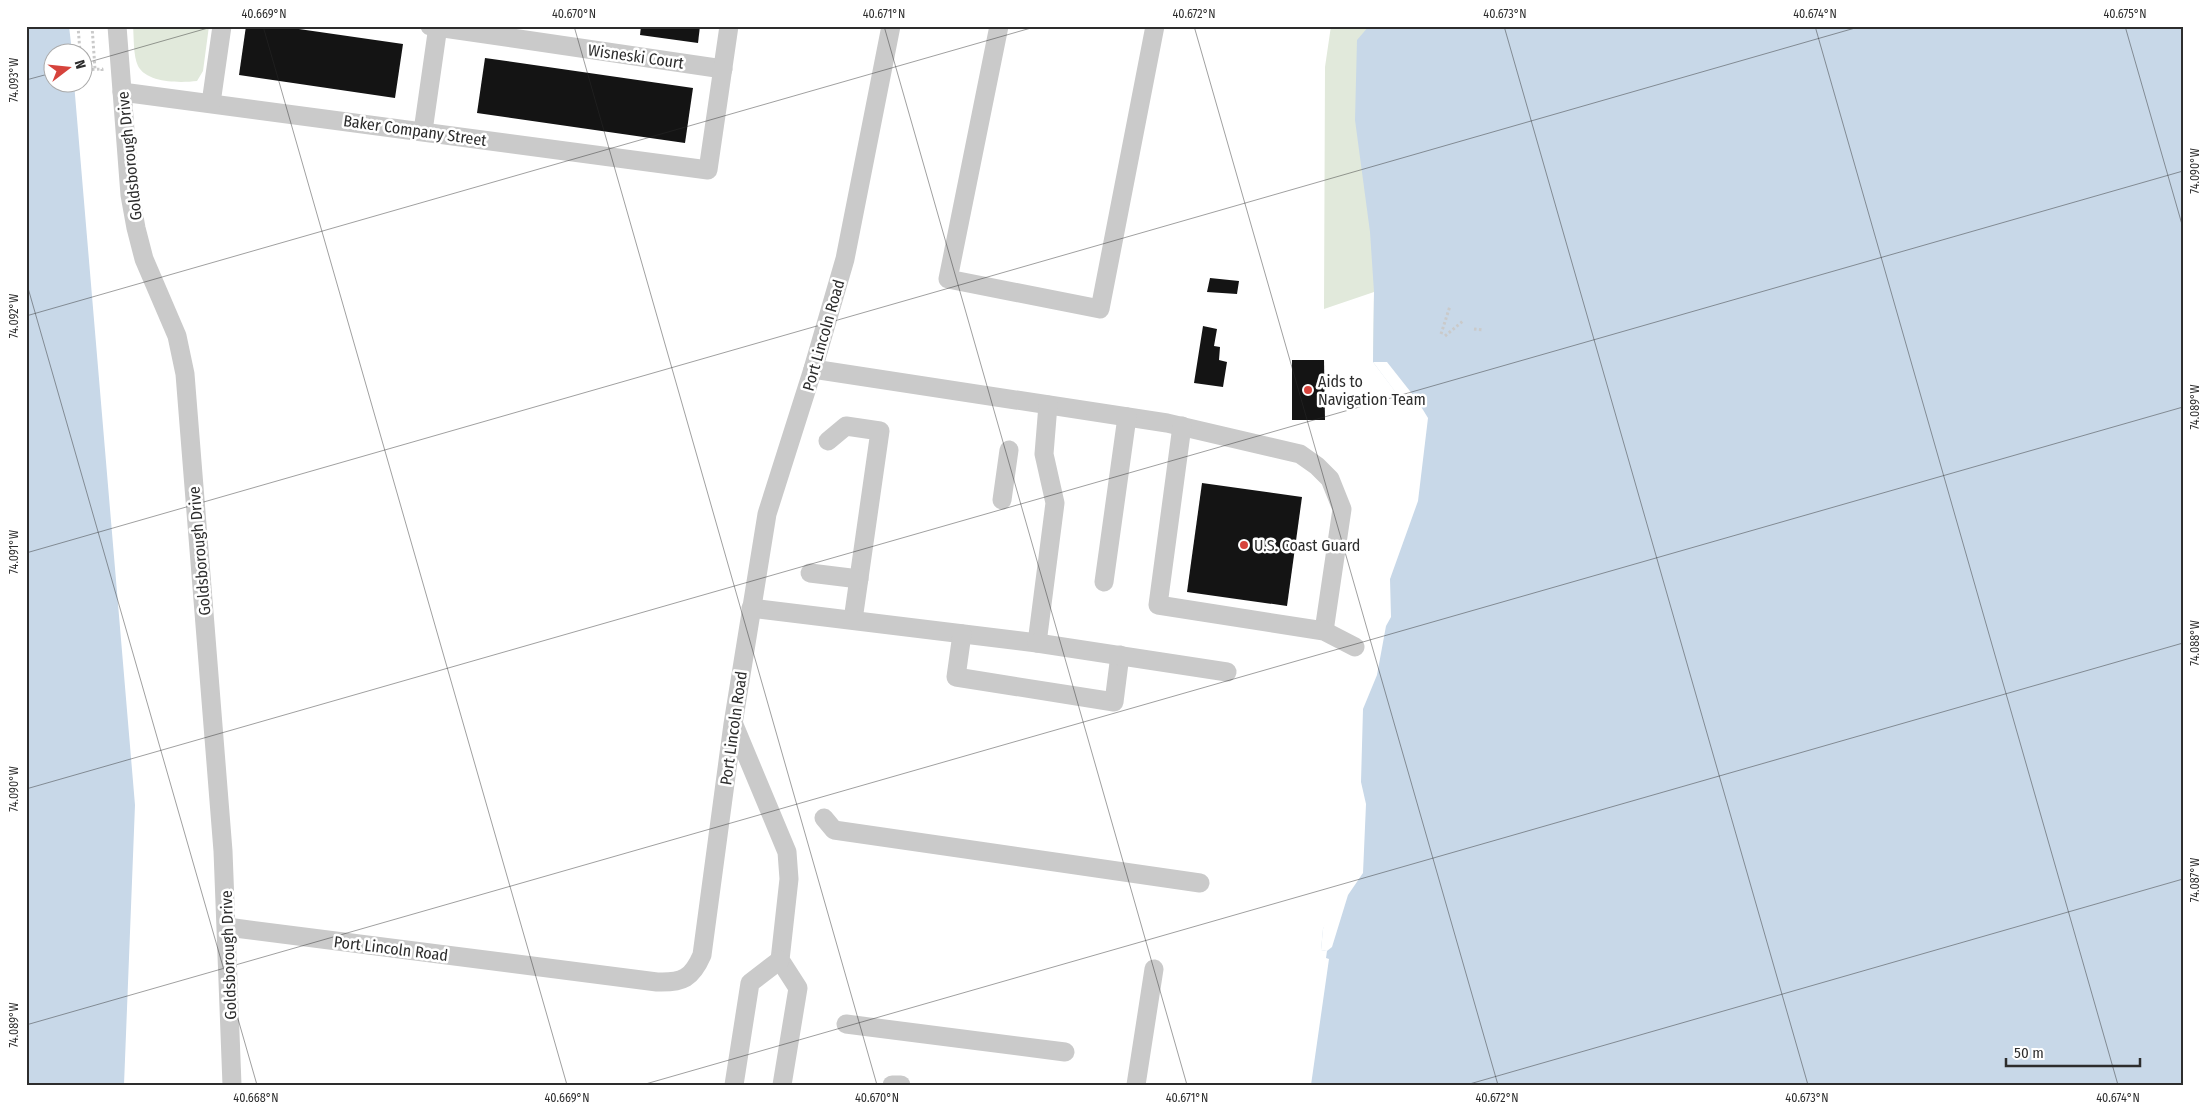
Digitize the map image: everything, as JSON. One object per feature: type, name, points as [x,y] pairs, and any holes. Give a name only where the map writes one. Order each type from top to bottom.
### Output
[{"type":"street","name":"Goldsborough Drive","points":[[117,26],[130,195],[136,228],[144,259],[178,336],[183,359],[219,788],[227,928],[232,1085]]},
{"type":"street","points":[[211,103],[222,26]]},
{"type":"street","points":[[723,69],[729,26]]},
{"type":"street","name":"Port Lincoln Road","points":[[227,928],[657,982],[671,983],[686,979],[696,968],[702,955],[733,724],[767,514],[813,369],[845,259],[891,26]]},
{"type":"street","points":[[999,26],[948,279],[1100,308],[1155,26]]},
{"type":"street","points":[[423,130],[435,27]]},
{"type":"street","name":"Wisneski Court","points":[[435,27],[469,29],[723,69]]},
{"type":"street","name":"Baker Company Street","points":[[122,92],[423,130],[708,170],[723,69]]},
{"type":"street","points":[[813,369],[1174,425],[1300,454],[1317,466],[1330,479],[1342,509],[1324,631]]},
{"type":"street","points":[[1037,643],[1055,503],[1044,454],[1048,405]]},
{"type":"street","points":[[1104,582],[1127,417]]},
{"type":"street","points":[[1174,425],[1158,605],[1324,631],[1355,647]]},
{"type":"street","points":[[828,441],[846,426],[880,430],[853,620]]},
{"type":"street","points":[[1002,500],[1009,450]]},
{"type":"street","points":[[810,572],[859,579]]},
{"type":"street","points":[[751,608],[1037,643],[1227,672]]},
{"type":"street","points":[[962,634],[956,677],[1114,702],[1120,655]]},
{"type":"street","points":[[733,724],[787,852],[789,879],[780,960],[798,988],[782,1085]]},
{"type":"street","points":[[824,818],[834,830],[1200,883]]},
{"type":"street","points":[[734,1085],[750,983],[780,960]]},
{"type":"street","points":[[1136,1085],[1154,969]]},
{"type":"street","points":[[846,1024],[1065,1052]]},
{"type":"street","points":[[892,1085],[901,1085]]},
{"type":"path","points":[[78,26],[79,42]]},
{"type":"path","points":[[92,26],[96,69],[92,69]]},
{"type":"path","points":[[1450,306],[1443,335],[1463,322]]},
{"type":"path","points":[[1474,329],[1483,330]]},
{"type":"shaded area","points":[[133,26],[209,26],[203,71],[197,81],[164,81],[142,72],[135,57]]},
{"type":"shaded area","points":[[1331,26],[1528,26],[1428,418],[1373,362],[1374,292],[1324,309],[1325,67]]},
{"type":"water","points":[[26,26],[69,26],[71,42],[42,42],[42,92],[75,92],[135,805],[124,1085],[26,1085]]},
{"type":"water","points":[[1369,26],[2183,26],[2183,1085],[1311,1085],[1329,959],[1326,958],[1327,951],[1321,950],[1323,929],[1348,876],[1351,765],[1403,516],[1416,419],[1373,362],[1374,292],[1370,232],[1355,120],[1357,40]]},
{"type":"pier","points":[[1373,362],[1387,362],[1417,400],[1428,418],[1418,501],[1390,579],[1391,617],[1386,626],[1377,675],[1363,709],[1361,782],[1366,804],[1363,873],[1348,895],[1332,947],[1327,951],[1321,950],[1323,929],[1327,915],[1346,875],[1349,765],[1355,706],[1393,536],[1400,515],[1413,420],[1407,412],[1408,409]]},
{"type":"building","points":[[246,26],[278,26],[403,44],[395,98],[239,75]]},
{"type":"building","points":[[641,26],[700,26],[698,43],[640,35]]},
{"type":"building","points":[[485,58],[693,88],[685,143],[477,113]]},
{"type":"building","points":[[1210,278],[1239,281],[1237,294],[1207,292]]},
{"type":"building","points":[[1203,326],[1217,329],[1214,346],[1220,347],[1219,360],[1227,362],[1223,387],[1194,383]]},
{"type":"building","name":"Aids to Navigation Team","points":[[1292,360],[1324,360],[1325,420],[1292,420]]},
{"type":"building","name":"U.S. Coast Guard","points":[[1202,483],[1302,497],[1287,606],[1187,592]]},
{"type":"place","name":"Aids to Navigation Team","points":[[1308,390]]},
{"type":"place","name":"U.S. Coast Guard","points":[[1244,545]]}]
